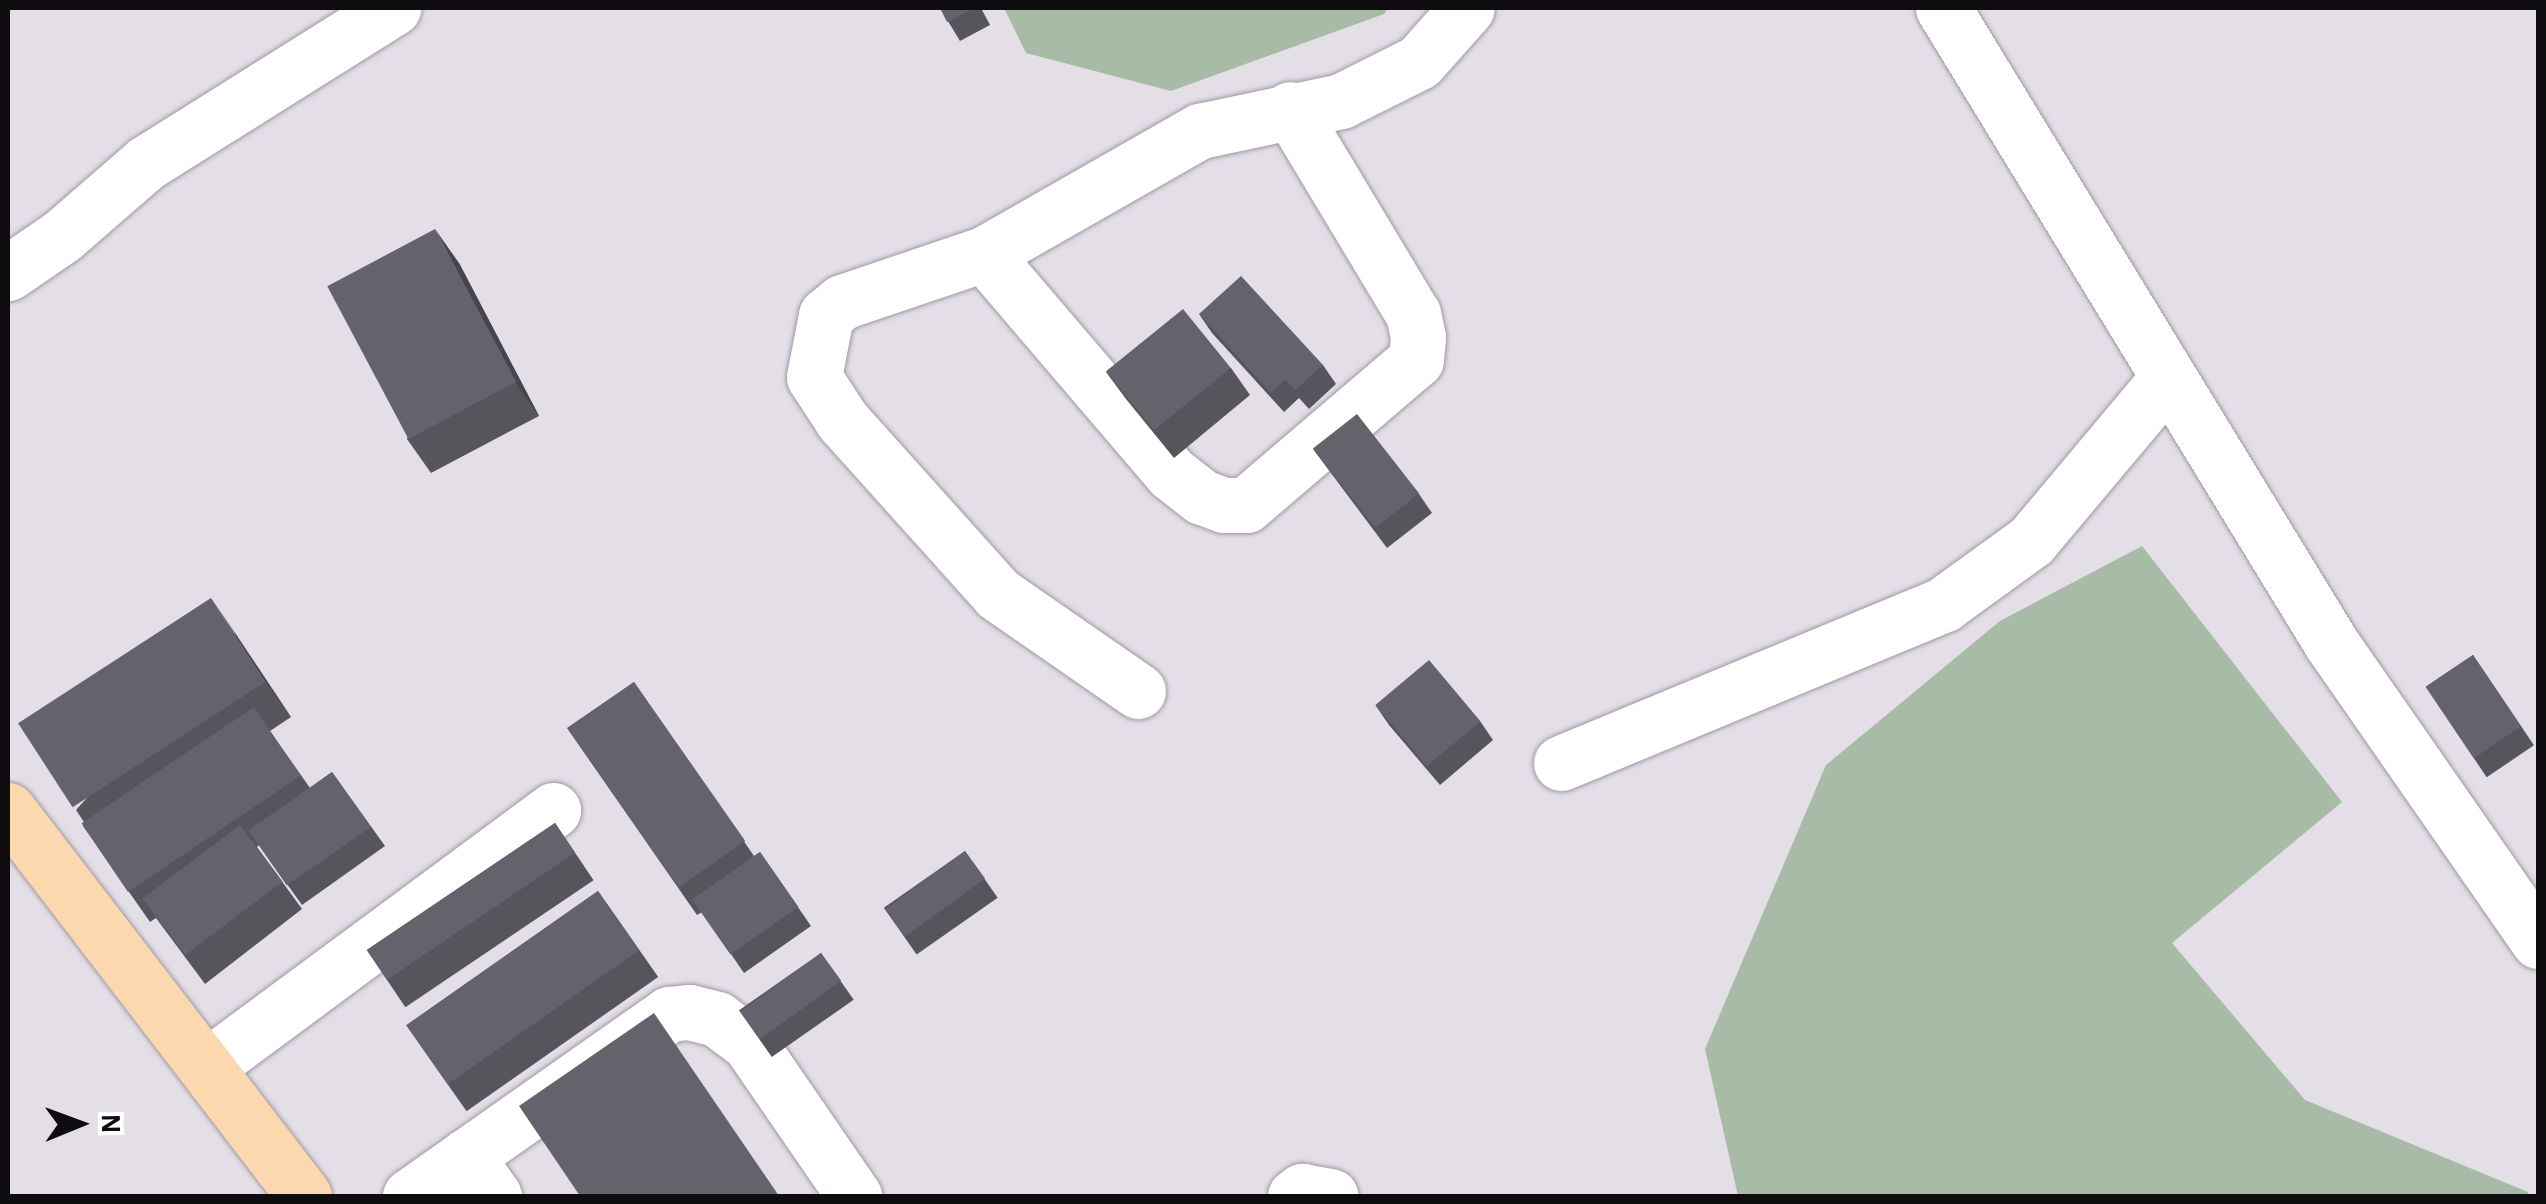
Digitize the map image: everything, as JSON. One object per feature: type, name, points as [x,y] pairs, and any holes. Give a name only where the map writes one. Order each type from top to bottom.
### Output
[{"type":"main road","points":[[8,812],[304,1196]]},
{"type":"street","points":[[8,272],[62,236],[146,163],[393,8]]},
{"type":"street","points":[[1138,691],[998,594],[842,420],[814,377],[826,315],[842,302],[984,254],[1200,130],[1341,101],[1419,62],[1467,8]]},
{"type":"street","points":[[1943,8],[2331,643],[2531,912]]},
{"type":"street","points":[[984,254],[1172,472],[1202,497],[1224,505],[1246,505],[1416,360],[1414,314],[1290,109]]},
{"type":"street","points":[[1561,763],[1944,604],[2031,541],[2168,378]]},
{"type":"street","points":[[206,1068],[553,810]]},
{"type":"street","points":[[410,1196],[480,1176],[669,1014],[689,1012],[717,1019],[749,1043],[854,1196]]},
{"type":"street","points":[[1295,1196],[1302,1191],[1331,1196]]},
{"type":"green space","points":[[1004,8],[1388,8],[1384,14],[1171,91],[1026,53]]},
{"type":"green space","points":[[2142,546],[2342,802],[2172,943],[2305,1100],[2528,1192],[2528,1196],[1738,1196],[1705,1049],[1826,765],[2000,621]]},
{"type":"building","points":[[940,8],[974,8],[947,22]]},
{"type":"building","points":[[435,229],[516,382],[408,439],[327,286]]},
{"type":"building","points":[[1241,276],[1323,365],[1295,390],[1285,379],[1271,393],[1199,314]]},
{"type":"building","points":[[1183,309],[1231,368],[1154,430],[1106,371]]},
{"type":"building","points":[[1357,414],[1419,494],[1375,528],[1313,448]]},
{"type":"building","points":[[211,598],[265,682],[73,807],[18,723]]},
{"type":"building","points":[[2473,655],[2521,726],[2474,758],[2426,687]]},
{"type":"building","points":[[1429,660],[1480,721],[1427,766],[1375,705]]},
{"type":"building","points":[[634,682],[745,841],[679,887],[568,728]]},
{"type":"building","points":[[254,707],[300,776],[128,892],[82,823]]},
{"type":"building","points":[[332,772],[370,827],[287,885],[248,831]]},
{"type":"building","points":[[555,823],[575,853],[387,980],[367,950]]},
{"type":"building","points":[[240,825],[283,882],[185,955],[143,898]]},
{"type":"building","points":[[965,851],[985,879],[905,937],[885,909]]},
{"type":"building","points":[[760,852],[798,907],[730,954],[692,900]]},
{"type":"building","points":[[598,891],[639,950],[448,1084],[406,1025]]},
{"type":"building","points":[[821,953],[841,981],[760,1039],[740,1012]]},
{"type":"building","points":[[654,1013],[779,1196],[580,1196],[519,1106]]}]
